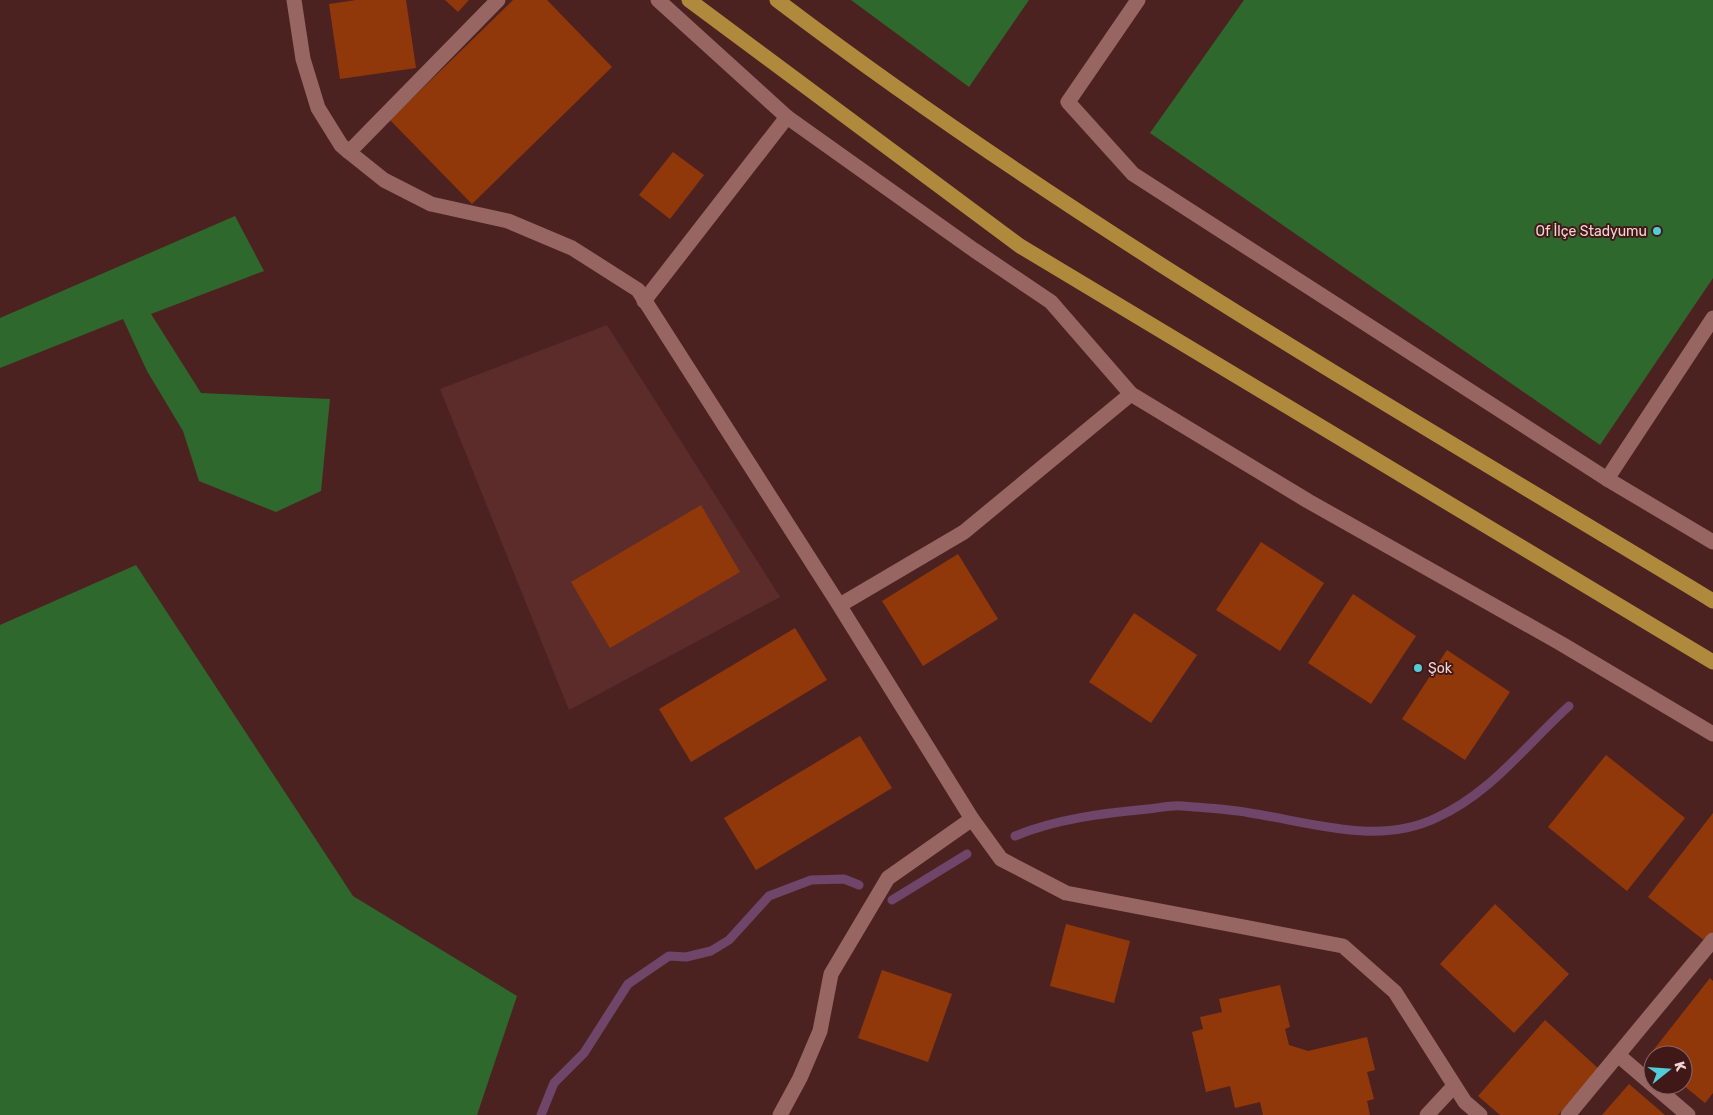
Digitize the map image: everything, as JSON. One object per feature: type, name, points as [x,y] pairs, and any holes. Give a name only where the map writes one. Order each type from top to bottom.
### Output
[{"type":"highway","points":[[689,0],[1020,246],[1713,662]]},
{"type":"highway","points":[[777,0],[966,136],[1165,268],[1713,600]]},
{"type":"street","points":[[294,0],[303,59],[318,108],[341,145],[384,180],[430,204],[508,221],[572,248],[638,290],[840,605],[972,819],[1001,859],[1066,893],[1343,946],[1395,992],[1465,1102],[1480,1115]]},
{"type":"street","points":[[350,152],[498,0]]},
{"type":"street","points":[[658,0],[787,117],[974,250],[1052,302],[1131,394],[1308,501],[1560,643],[1713,734]]},
{"type":"street","points":[[1138,0],[1068,102],[1133,174],[1607,479],[1713,542]]},
{"type":"street","points":[[644,300],[787,117]]},
{"type":"street","points":[[1607,479],[1713,318]]},
{"type":"street","points":[[840,605],[964,532],[1131,394]]},
{"type":"street","points":[[780,1115],[800,1078],[820,1031],[831,974],[888,878],[972,819]]},
{"type":"street","points":[[1568,1115],[1713,940]]},
{"type":"street","points":[[1618,1055],[1643,1076]]},
{"type":"street","points":[[1427,1115],[1454,1086]]},
{"type":"street","points":[[1665,1095],[1688,1115]]},
{"type":"shaded area","points":[[607,325],[780,597],[569,710],[440,389]]},
{"type":"green space","points":[[851,0],[1029,0],[969,87]]},
{"type":"green space","points":[[1244,0],[1713,0],[1713,278],[1600,445],[1150,133]]},
{"type":"green space","points":[[235,216],[264,271],[151,314],[201,393],[330,399],[321,491],[276,512],[199,481],[183,431],[147,371],[123,319],[0,368],[0,318]]},
{"type":"green space","points":[[136,565],[353,896],[517,996],[477,1115],[0,1115],[0,625]]},
{"type":"building","points":[[356,0],[406,0],[416,68],[340,79],[329,4]]},
{"type":"building","points":[[445,0],[469,0],[458,12]]},
{"type":"building","points":[[513,0],[547,0],[612,67],[472,204],[390,120]]},
{"type":"building","points":[[673,152],[704,175],[670,219],[639,195]]},
{"type":"building","points":[[701,505],[740,572],[610,648],[571,582]]},
{"type":"building","points":[[1261,542],[1324,583],[1280,651],[1216,610]]},
{"type":"building","points":[[958,554],[998,619],[923,666],[882,601]]},
{"type":"building","points":[[1353,594],[1416,636],[1371,704],[1308,663]]},
{"type":"building","points":[[1134,613],[1197,655],[1151,723],[1089,682]]},
{"type":"building","points":[[795,628],[827,680],[691,762],[659,709]]},
{"type":"building","points":[[1447,650],[1510,692],[1465,760],[1402,719]]},
{"type":"building","points":[[860,736],[892,788],[756,870],[724,818]]},
{"type":"building","points":[[1606,755],[1685,818],[1627,891],[1548,827]]},
{"type":"building","points":[[1713,813],[1713,932],[1705,941],[1648,897]]},
{"type":"building","points":[[1495,904],[1569,974],[1514,1033],[1440,964]]},
{"type":"building","points":[[1066,924],[1130,941],[1114,1003],[1050,986]]},
{"type":"building","points":[[882,970],[952,994],[928,1062],[858,1038]]},
{"type":"building","points":[[1710,978],[1713,981],[1713,1093],[1705,1103],[1693,1093],[1693,1045],[1657,1045]]},
{"type":"building","points":[[1280,985],[1290,1027],[1285,1029],[1289,1045],[1308,1051],[1367,1037],[1375,1070],[1367,1072],[1374,1099],[1367,1101],[1370,1115],[1263,1115],[1260,1102],[1235,1108],[1230,1086],[1206,1092],[1192,1032],[1203,1029],[1200,1017],[1222,1012],[1219,999]]},
{"type":"building","points":[[1545,1020],[1599,1069],[1558,1115],[1500,1115],[1478,1096]]},
{"type":"building","points":[[1629,1084],[1665,1115],[1602,1115]]},
{"type":"waterway","points":[[1015,836],[1063,821],[1169,806],[1242,812],[1320,826],[1367,831],[1391,830],[1414,826],[1436,818],[1474,796],[1507,768],[1569,706]]},
{"type":"waterway","points":[[892,900],[967,854]]},
{"type":"waterway","points":[[541,1115],[554,1083],[584,1053],[628,984],[669,956],[686,957],[711,951],[729,940],[769,896],[811,880],[844,879],[859,885]]},
{"type":"place","name":"Of İlçe Stadyumu","points":[[1657,231]]},
{"type":"place","name":"Şok","points":[[1418,668]]}]
